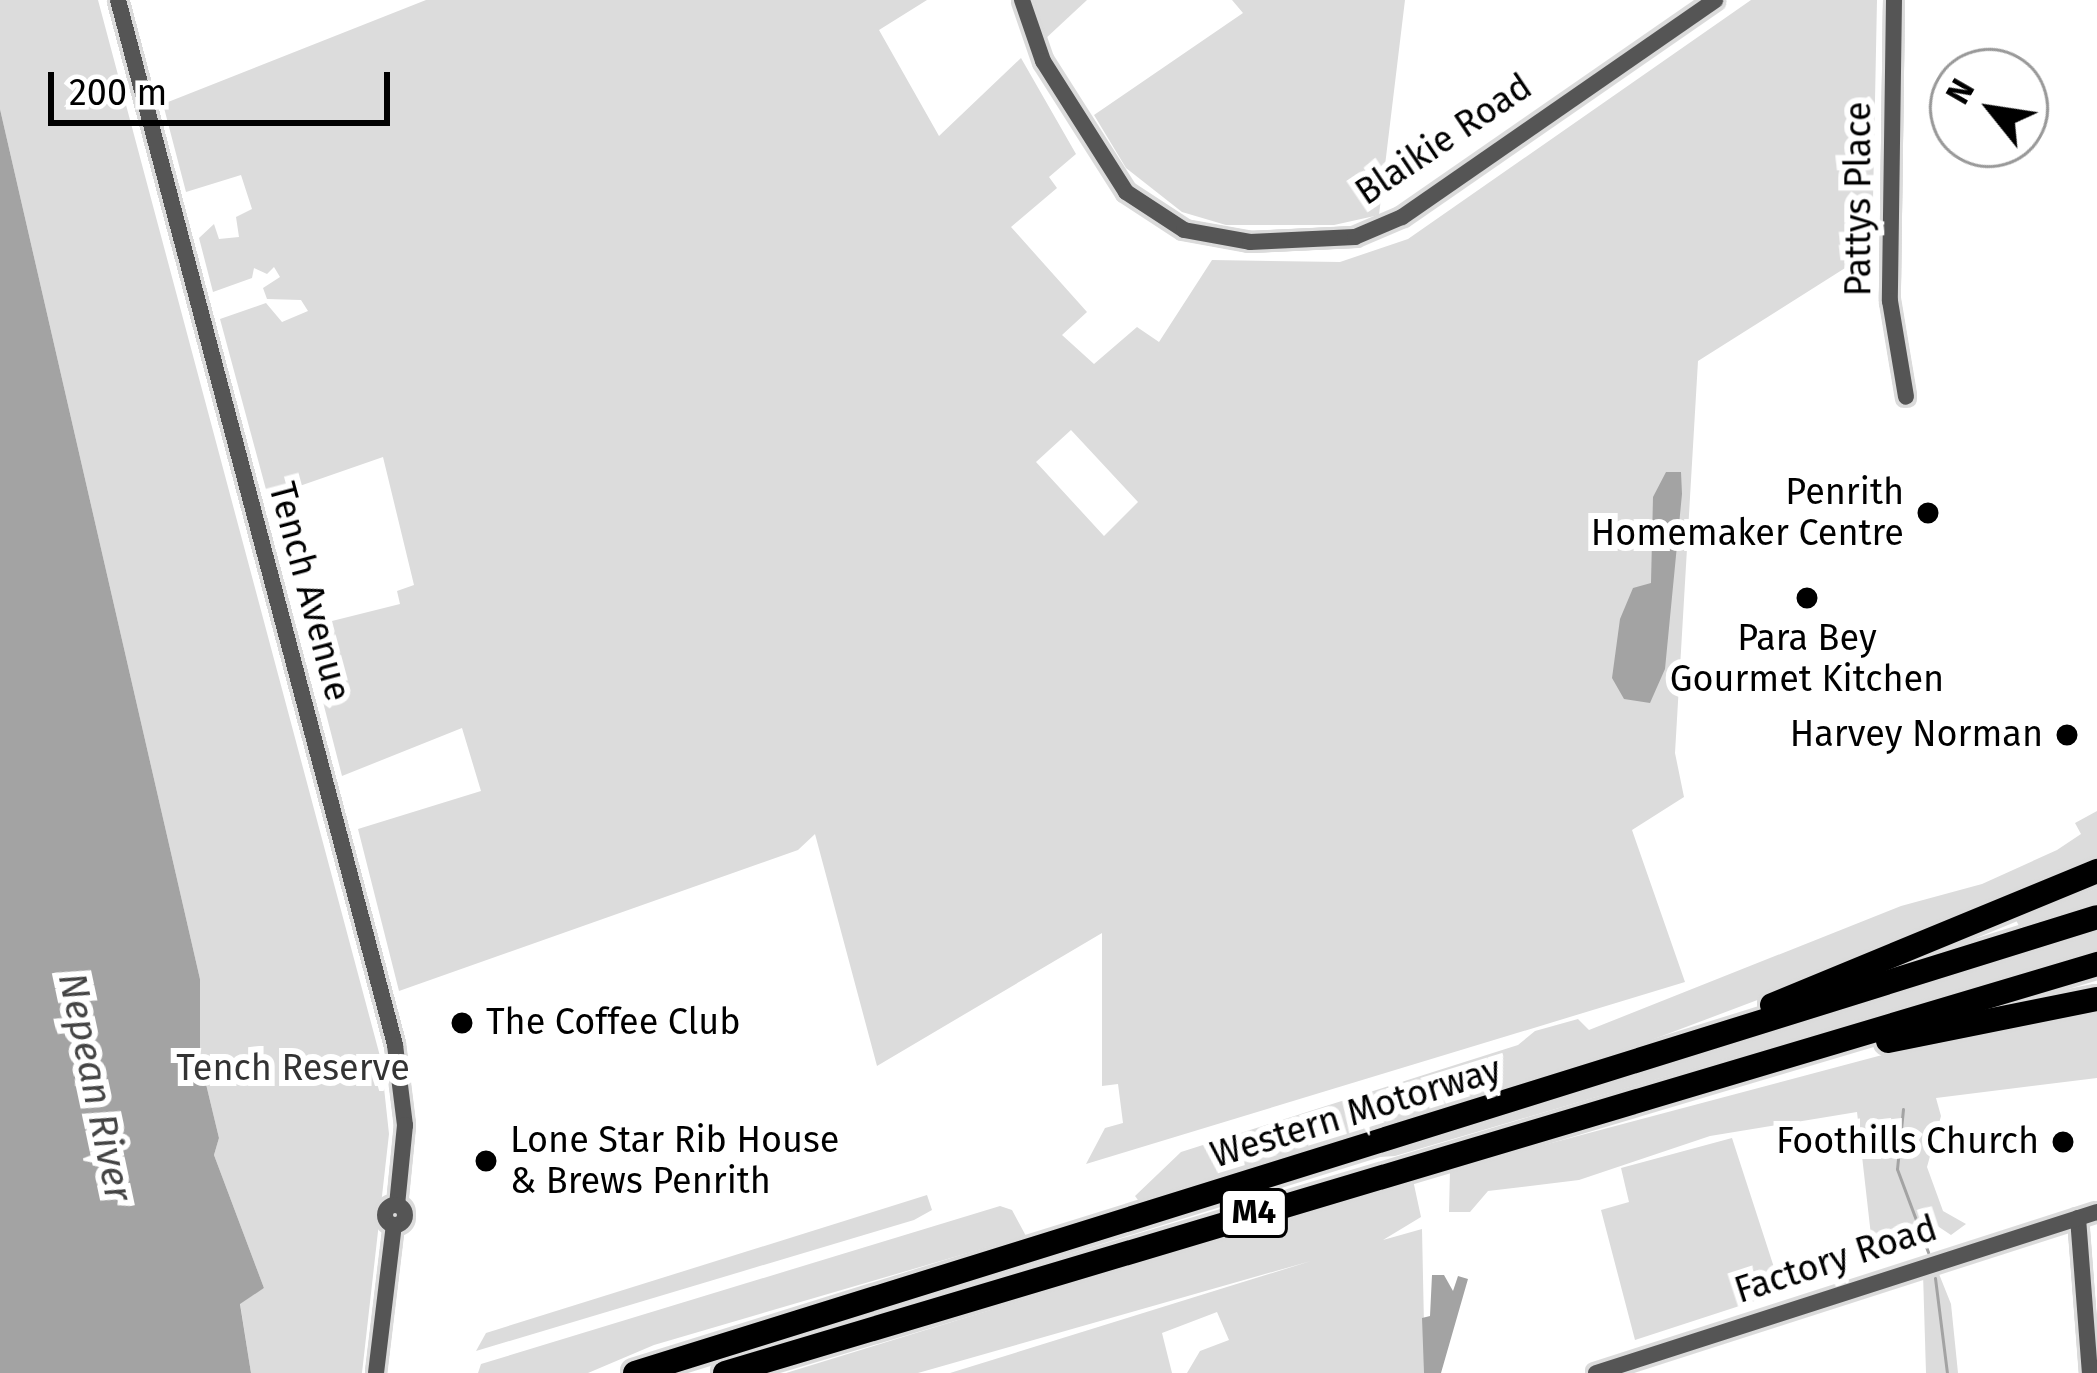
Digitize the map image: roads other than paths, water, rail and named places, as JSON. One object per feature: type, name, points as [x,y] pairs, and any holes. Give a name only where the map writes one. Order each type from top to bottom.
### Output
[{"type":"highway","points":[[1655,1057],[2097,871]]},
{"type":"highway","name":"Western Motorway","points":[[635,1373],[2097,917]]},
{"type":"highway","name":"Western Motorway","points":[[725,1373],[2097,964]]},
{"type":"highway","name":"M4","points":[[1784,1055],[2097,999]]},
{"type":"street","name":"Tench Avenue","points":[[118,0],[395,1045],[405,1125],[397,1205],[385,1214],[394,1225],[376,1373]]},
{"type":"street","name":"Blaikie Road","points":[[1022,0],[1043,62],[1126,192],[1155,216],[1209,238],[1307,242],[1355,237],[1402,217],[1714,0]]},
{"type":"street","name":"Pattys Place","points":[[1894,0],[1890,302],[1906,397]]},
{"type":"street","name":"Factory Road","points":[[1596,1373],[2097,1212]]},
{"type":"street","points":[[2078,1218],[2090,1373]]},
{"type":"water","name":"Nepean River","points":[[0,109],[200,979],[200,1059],[219,1138],[214,1155],[264,1288],[240,1304],[251,1373],[0,1373]]},
{"type":"water","points":[[1666,472],[1681,472],[1682,494],[1665,669],[1650,703],[1624,699],[1612,678],[1620,619],[1633,588],[1651,583],[1653,497]]},
{"type":"water","points":[[1432,1275],[1444,1275],[1453,1291],[1458,1276],[1468,1279],[1441,1373],[1424,1373],[1422,1318],[1430,1316]]},
{"type":"waterway","points":[[1903,1109],[1897,1169],[1928,1252]]},
{"type":"waterway","points":[[1935,1278],[1947,1373]]},
{"type":"place","name":"Penrith Homemaker Centre","points":[[1928,513]]},
{"type":"place","name":"Para Bey Gourmet Kitchen","points":[[1807,598]]},
{"type":"place","name":"Harvey Norman","points":[[2067,735]]},
{"type":"place","name":"The Coffee Club","points":[[462,1023]]},
{"type":"place","name":"Foothills Church","points":[[2063,1142]]},
{"type":"place","name":"Lone Star Rib House & Brews Penrith","points":[[486,1161]]},
{"type":"park label","name":"Tench Reserve","points":[[293,1069]]}]
